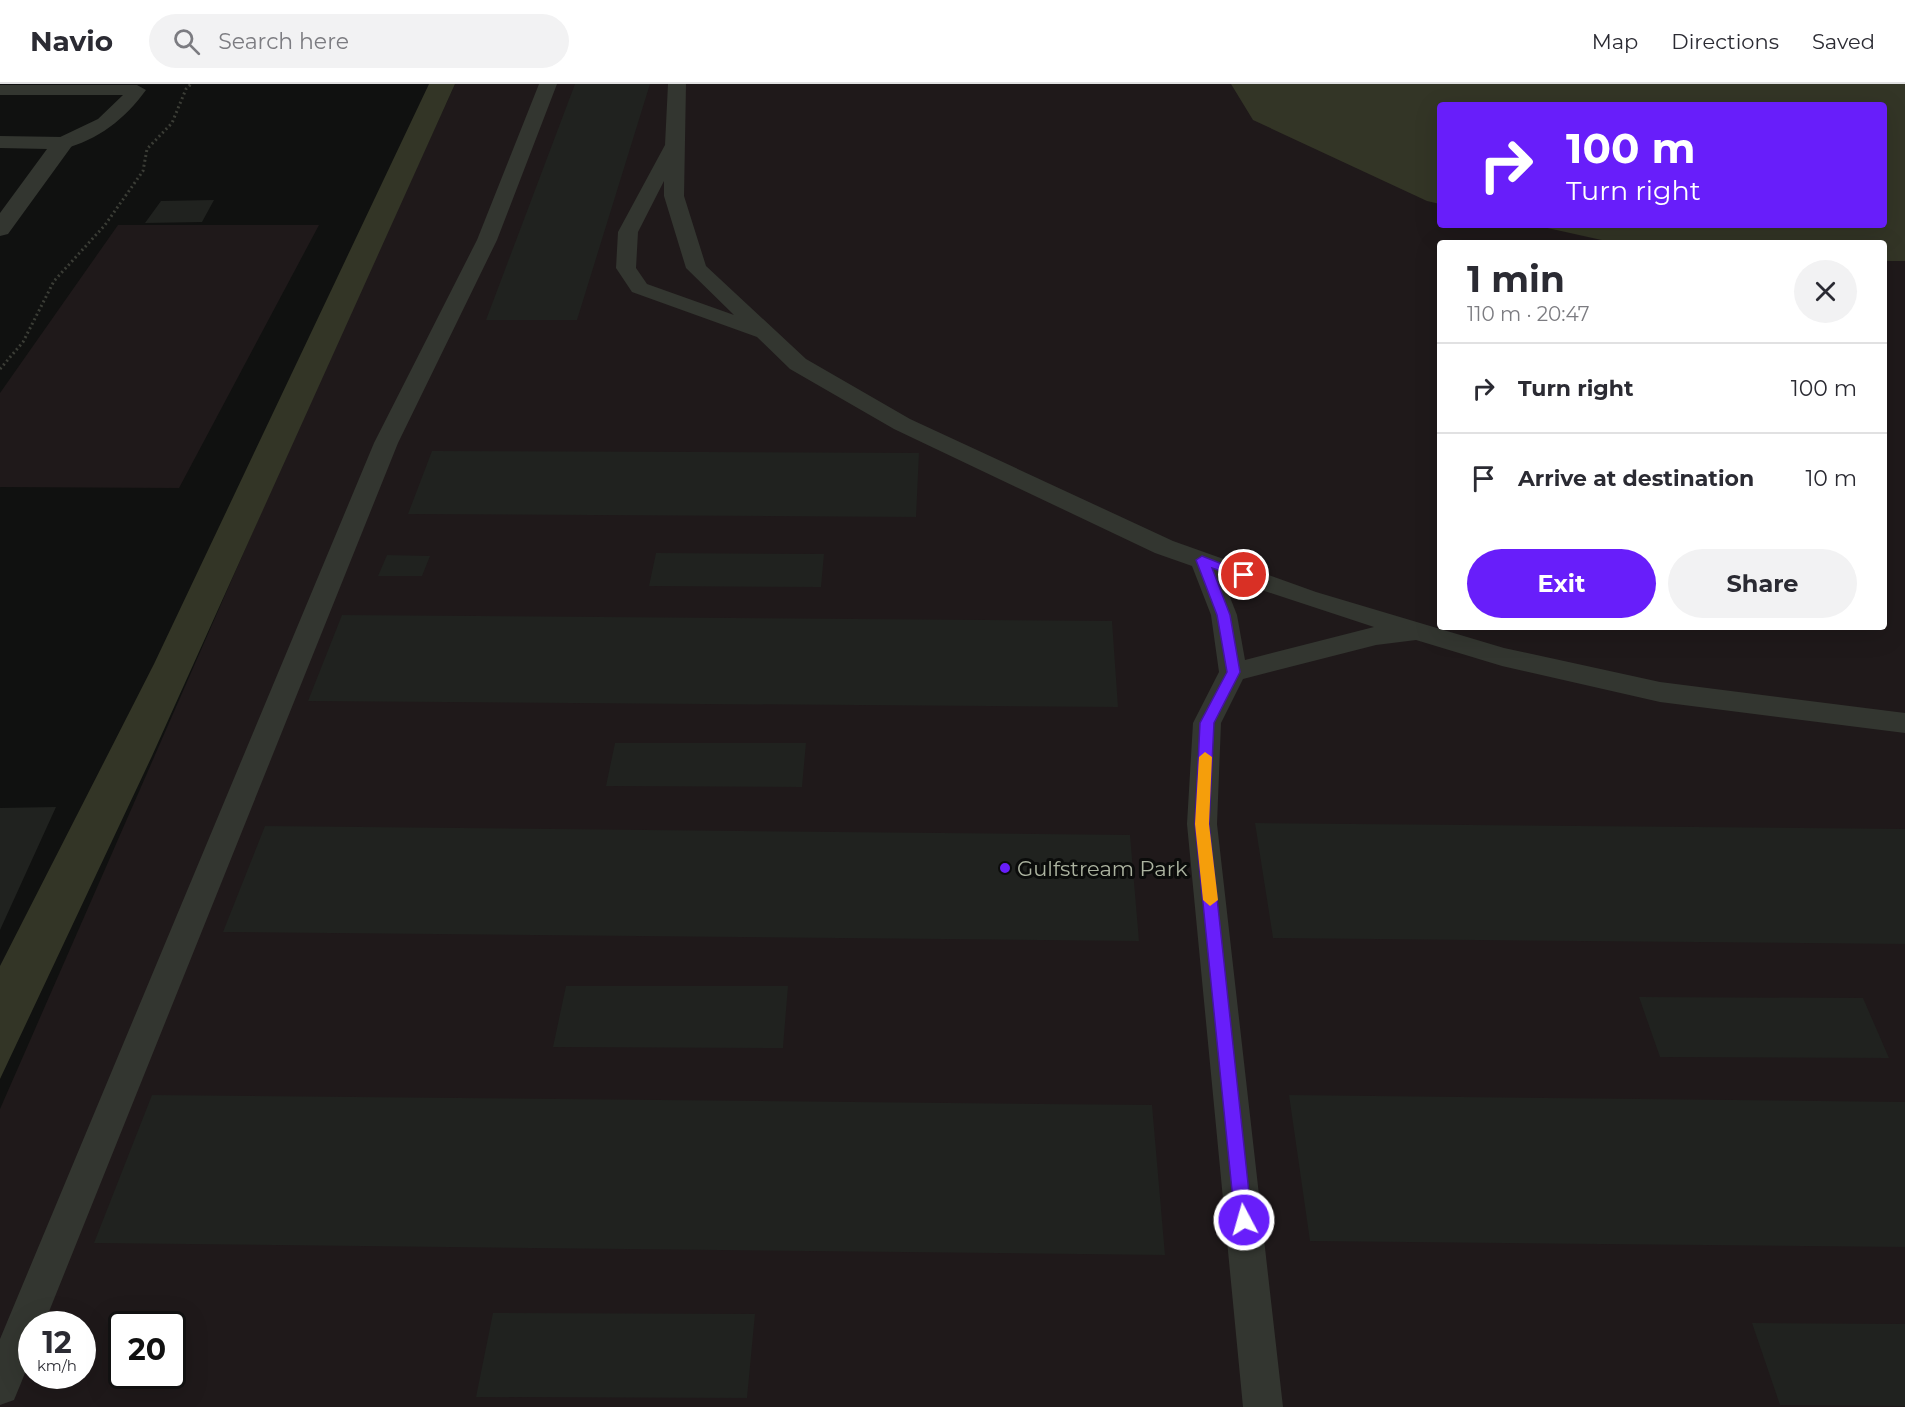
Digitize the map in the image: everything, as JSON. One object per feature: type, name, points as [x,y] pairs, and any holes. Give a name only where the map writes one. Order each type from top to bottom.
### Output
[{"type":"street","points":[[0,142],[63,142]]},
{"type":"street","points":[[0,229],[63,142]]},
{"type":"lane","points":[[0,1386],[386,442],[487,240],[548,84]]},
{"type":"lane","points":[[677,84],[674,196],[696,268],[798,364],[902,424],[1131,532],[1202,560],[1306,598],[1502,657],[1660,692],[1905,723]]},
{"type":"lane","points":[[0,90],[140,87]]},
{"type":"lane","points":[[63,142],[94,132],[114,118],[140,87]]},
{"type":"lane","points":[[674,143],[628,232],[626,268],[639,288],[767,335]]},
{"type":"lane","points":[[1202,560],[1224,615],[1233,672],[1207,723],[1202,824],[1263,1407]]},
{"type":"lane","points":[[1233,672],[1376,636],[1422,633]]},
{"type":"path","points":[[0,369],[23,342],[54,281],[105,225],[143,171],[147,149],[172,123],[186,89],[191,84]]},
{"type":"shaded area","points":[[429,84],[455,84],[152,756],[0,1079],[0,966],[154,664]]},
{"type":"shaded area","name":"Gulfstream Park","points":[[455,84],[1905,84],[1905,1407],[0,1407],[0,1109],[310,401]]},
{"type":"shaded area","points":[[1231,84],[1905,84],[1905,261],[1887,261],[1887,240],[1602,240],[1548,228],[1887,228],[1887,102],[1437,102],[1437,203],[1427,201],[1253,120]]},
{"type":"shaded area","points":[[118,225],[319,225],[179,488],[0,487],[0,393]]},
{"type":"building","points":[[575,84],[650,84],[577,320],[486,320]]},
{"type":"building","points":[[214,200],[202,222],[145,223],[161,201]]},
{"type":"building","points":[[432,451],[919,453],[916,517],[408,514]]},
{"type":"building","points":[[656,553],[824,554],[821,587],[649,586]]},
{"type":"building","points":[[387,555],[430,556],[422,576],[378,576]]},
{"type":"building","points":[[342,615],[1112,621],[1118,707],[308,701]]},
{"type":"building","points":[[615,743],[806,743],[802,787],[606,786]]},
{"type":"building","points":[[56,807],[0,930],[0,808]]},
{"type":"building","points":[[1255,823],[1905,829],[1905,944],[1273,938]]},
{"type":"building","points":[[265,826],[1130,835],[1139,941],[223,932]]},
{"type":"building","points":[[566,986],[788,986],[783,1048],[553,1047]]},
{"type":"building","points":[[1639,997],[1863,998],[1889,1058],[1660,1057]]},
{"type":"building","points":[[152,1095],[1152,1105],[1165,1255],[94,1243]]},
{"type":"building","points":[[1289,1095],[1905,1102],[1905,1247],[1310,1241]]},
{"type":"building","points":[[493,1313],[755,1314],[747,1398],[476,1397]]},
{"type":"building","points":[[1752,1323],[1905,1324],[1905,1406],[1780,1405]]},
{"type":"slow traffic","points":[[1205,757],[1202,824],[1210,900]]},
{"type":"place","name":"Gulfstream Park","points":[[1005,868]]},
{"type":"route","points":[[1244,575],[1202,560],[1224,615],[1233,672],[1207,723],[1202,824],[1244,1220]]}]
